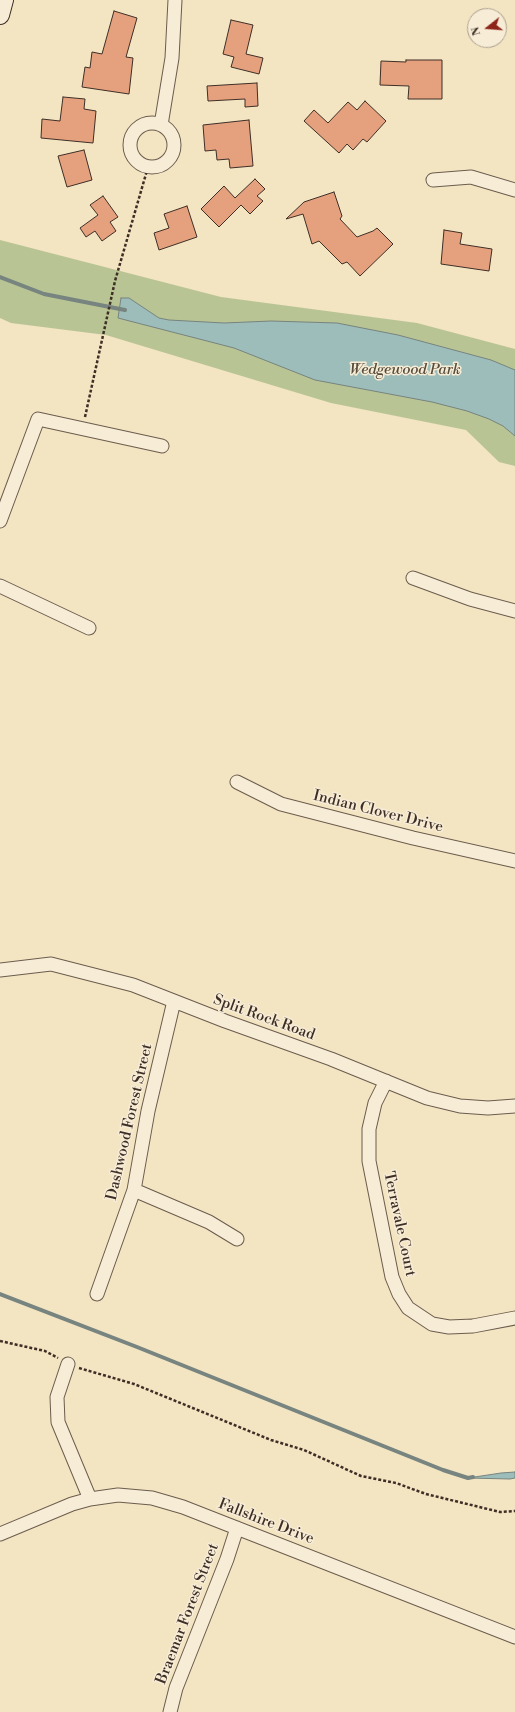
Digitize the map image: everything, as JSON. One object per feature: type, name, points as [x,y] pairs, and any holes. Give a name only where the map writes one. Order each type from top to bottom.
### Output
[{"type":"main road","points":[[0,15],[4,0]]},
{"type":"street","points":[[161,124],[172,58],[175,0]]},
{"type":"street","points":[[154,123],[161,124],[172,134],[175,148],[168,161],[155,168],[148,167],[135,160],[130,146],[131,139],[134,132],[140,127],[154,123]]},
{"type":"street","points":[[433,180],[471,177],[515,190]]},
{"type":"street","points":[[0,521],[38,420],[162,446]]},
{"type":"street","points":[[413,578],[470,599],[515,611]]},
{"type":"street","points":[[0,586],[88,628]]},
{"type":"street","name":"Indian Clover Drive","points":[[237,782],[281,804],[412,838],[515,861]]},
{"type":"street","name":"Split Rock Road","points":[[0,970],[51,964],[132,985],[225,1022],[331,1059],[427,1098],[460,1106],[488,1108],[515,1106]]},
{"type":"street","name":"Dashwood Forest Street","points":[[97,1294],[134,1190],[148,1111],[174,1001]]},
{"type":"street","name":"Terravale Court","points":[[386,1081],[375,1103],[369,1129],[369,1161],[392,1277],[399,1294],[408,1308],[432,1324],[449,1327],[473,1326],[515,1318]]},
{"type":"street","points":[[134,1190],[209,1222],[237,1240]]},
{"type":"street","points":[[68,1364],[57,1397],[58,1422],[90,1499]]},
{"type":"street","name":"Fallshire Drive","points":[[0,1534],[72,1504],[90,1499],[118,1495],[152,1498],[182,1507],[237,1528],[515,1637]]},
{"type":"street","name":"Braemar Forest Street","points":[[170,1712],[176,1688],[227,1559],[237,1528]]},
{"type":"path","points":[[82,429],[115,281],[148,167]]},
{"type":"path","points":[[0,1341],[45,1351],[68,1364],[90,1373],[134,1384],[272,1440],[304,1450],[361,1476],[396,1483],[426,1494],[500,1512],[515,1511]]},
{"type":"green space","name":"Wedgewood Park","points":[[0,240],[221,297],[417,323],[515,349],[515,466],[499,462],[466,430],[331,403],[106,335],[11,323],[0,318]]},
{"type":"water","points":[[121,298],[129,298],[159,318],[169,320],[224,323],[271,321],[337,323],[398,335],[491,360],[515,370],[515,436],[503,426],[467,411],[432,402],[315,380],[234,348],[118,318]]},
{"type":"water","points":[[515,1472],[515,1478],[510,1479],[468,1478],[501,1473]]},
{"type":"building","points":[[114,11],[137,18],[126,57],[133,58],[129,94],[82,87],[85,67],[90,68],[92,52],[102,54]]},
{"type":"building","points":[[231,20],[253,25],[246,54],[263,58],[259,74],[231,67],[234,57],[223,54]]},
{"type":"building","points":[[406,60],[442,60],[442,99],[408,99],[409,86],[380,85],[381,61],[406,62]]},
{"type":"building","points":[[257,83],[258,106],[245,107],[245,99],[208,101],[207,86]]},
{"type":"building","points":[[63,97],[85,99],[84,109],[96,111],[93,143],[41,138],[42,119],[60,121]]},
{"type":"building","points":[[365,101],[386,121],[367,142],[363,139],[353,150],[347,144],[339,153],[304,121],[314,110],[328,123],[348,102],[357,110]]},
{"type":"building","points":[[249,120],[253,166],[230,168],[229,159],[217,160],[216,150],[205,151],[203,125]]},
{"type":"building","points":[[84,150],[92,180],[67,187],[58,156]]},
{"type":"building","points":[[255,179],[265,189],[257,196],[263,201],[250,214],[241,205],[219,227],[201,209],[224,186],[235,198]]},
{"type":"building","points":[[334,192],[342,216],[340,219],[357,237],[377,228],[393,244],[360,276],[347,262],[342,264],[319,241],[312,244],[303,214],[286,219],[304,202]]},
{"type":"building","points":[[103,196],[118,217],[110,222],[116,231],[102,241],[95,231],[86,237],[80,228],[98,215],[90,205]]},
{"type":"building","points":[[187,206],[197,237],[159,250],[154,233],[169,228],[164,214]]},
{"type":"building","points":[[444,230],[462,233],[460,244],[492,249],[489,271],[441,264]]},
{"type":"waterway","points":[[0,277],[44,294],[125,310]]},
{"type":"waterway","points":[[0,1294],[137,1347],[443,1470],[468,1478],[473,1477]]}]
